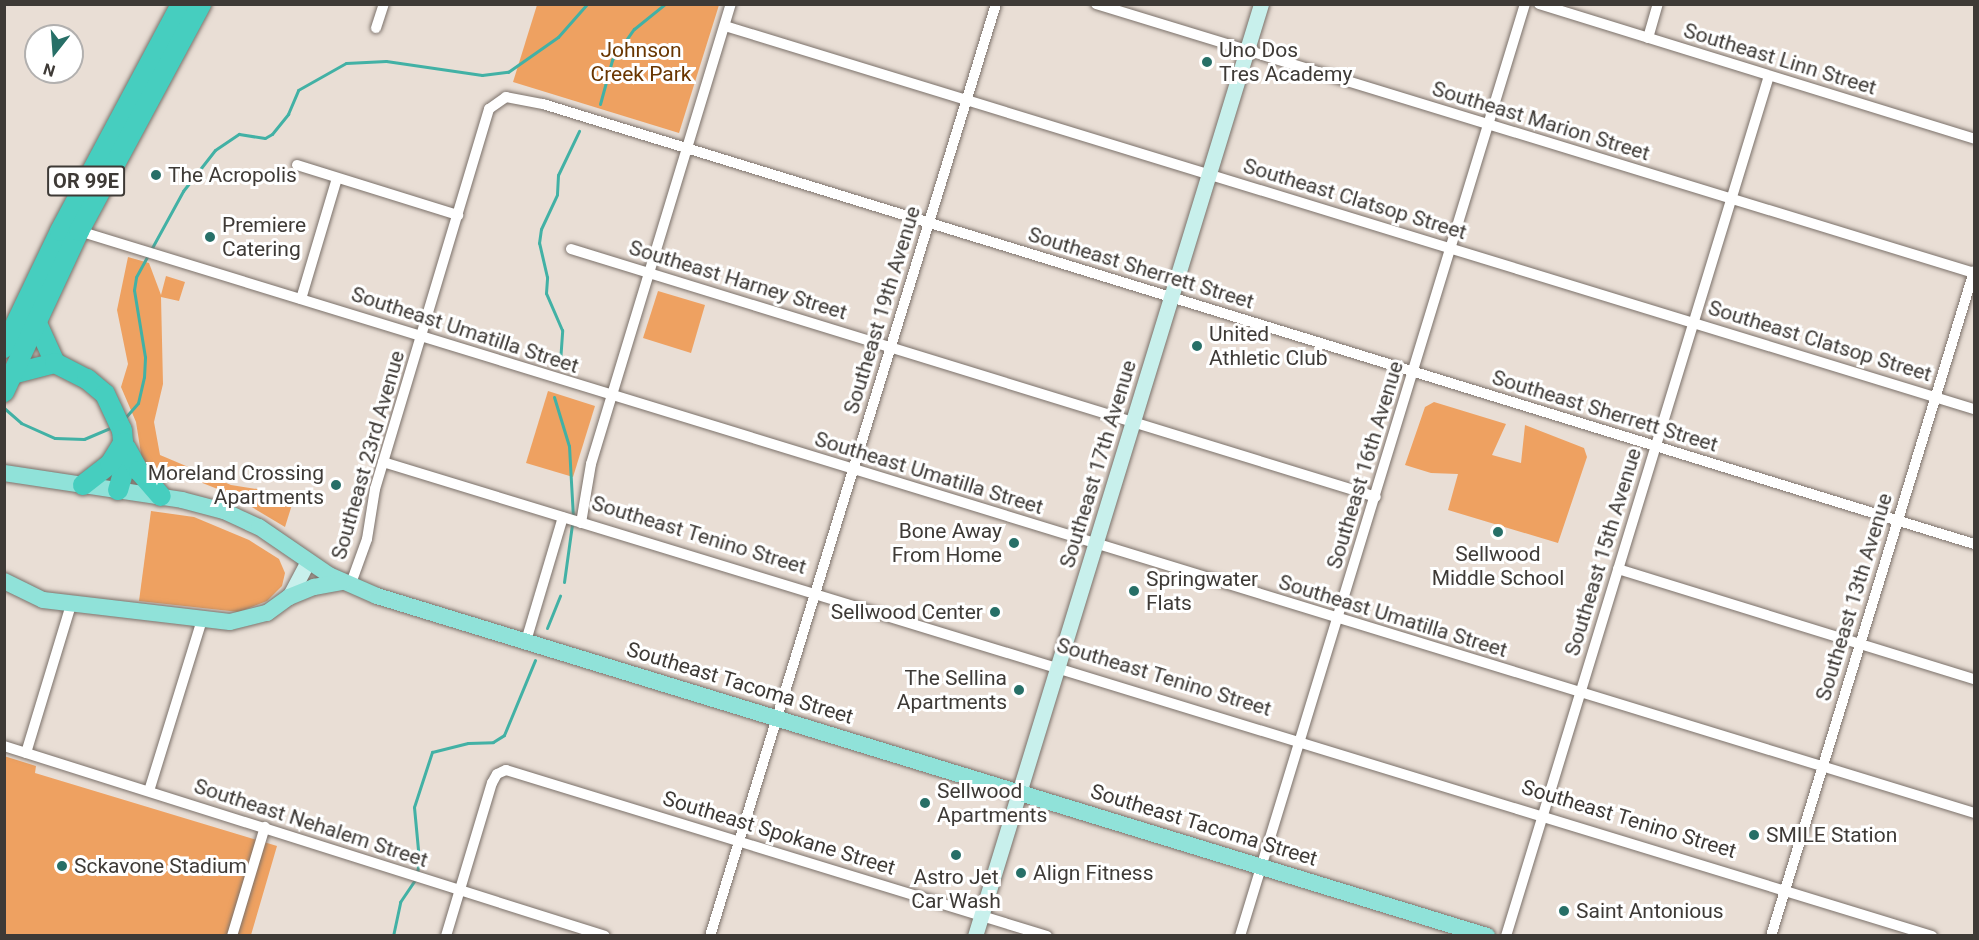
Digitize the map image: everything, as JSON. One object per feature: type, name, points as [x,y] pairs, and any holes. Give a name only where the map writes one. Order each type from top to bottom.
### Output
[{"type":"highway","name":"OR 99E","points":[[4,348],[60,231],[181,4]]},
{"type":"highway","name":"OR 99E","points":[[8,383],[79,231],[201,4]]},
{"type":"highway","points":[[36,321],[56,363],[87,379],[105,394],[118,417],[125,466],[118,490]]},
{"type":"highway","points":[[8,383],[56,363]]},
{"type":"highway","points":[[83,485],[110,464],[123,443]]},
{"type":"highway","points":[[123,443],[139,471],[161,496]]},
{"type":"main road","name":"Southeast 17th Avenue","points":[[975,936],[1261,4]]},
{"type":"main road","points":[[4,472],[161,496],[202,504],[242,518],[308,561],[289,597]]},
{"type":"main road","name":"Southeast Tacoma Street","points":[[308,561],[346,584],[1487,936]]},
{"type":"main road","points":[[4,581],[43,600],[202,620],[255,619],[289,597],[317,586],[346,584]]},
{"type":"street","points":[[376,28],[384,4]]},
{"type":"street","points":[[581,523],[591,464],[731,4]]},
{"type":"street","name":"Southeast 19th Avenue","points":[[710,936],[996,4]]},
{"type":"street","name":"Southeast Marion Street","points":[[1096,4],[1974,272]]},
{"type":"street","name":"Southeast 16th Avenue","points":[[1240,936],[1525,4]]},
{"type":"street","name":"Southeast Linn Street","points":[[1539,4],[1974,139]]},
{"type":"street","points":[[1648,38],[1658,4]]},
{"type":"street","name":"Southeast Clatsop Street","points":[[725,26],[1974,409]]},
{"type":"street","name":"Southeast 15th Avenue","points":[[1506,936],[1769,76]]},
{"type":"street","name":"Southeast Sherrett Street","points":[[502,97],[526,100],[573,114],[1974,544]]},
{"type":"street","name":"Southeast 23rd Avenue","points":[[346,584],[367,539],[383,462],[489,109],[502,97]]},
{"type":"street","points":[[297,165],[458,215]]},
{"type":"street","points":[[301,299],[337,178]]},
{"type":"street","name":"Southeast Umatilla Street","points":[[79,231],[611,397],[1974,813]]},
{"type":"street","name":"Southeast Harney Street","points":[[571,249],[1376,496]]},
{"type":"street","name":"Southeast 13th Avenue","points":[[1771,936],[1974,272]]},
{"type":"street","name":"Southeast Tenino Street","points":[[383,462],[1932,936]]},
{"type":"street","points":[[526,641],[567,518]]},
{"type":"street","points":[[1618,569],[1974,679]]},
{"type":"street","points":[[26,753],[72,603]]},
{"type":"street","points":[[149,791],[202,620]]},
{"type":"street","name":"Southeast Nehalem Street","points":[[4,746],[605,936]]},
{"type":"street","name":"Southeast Spokane Street","points":[[459,891],[499,772],[511,771],[1047,936]]},
{"type":"street","points":[[232,936],[265,827]]},
{"type":"street","points":[[446,936],[459,891]]},
{"type":"green space","name":"Johnson Creek Park","points":[[537,5],[719,5],[679,133],[513,82]]},
{"type":"green space","points":[[128,257],[149,263],[161,295],[166,276],[185,282],[179,301],[161,297],[163,384],[154,422],[160,455],[231,485],[295,495],[285,527],[230,494],[200,482],[152,473],[142,460],[136,422],[121,387],[128,364],[117,310]]},
{"type":"green space","points":[[658,291],[705,305],[691,353],[643,338]]},
{"type":"green space","points":[[548,391],[595,406],[573,477],[526,463]]},
{"type":"green space","points":[[1434,402],[1506,424],[1492,455],[1521,463],[1525,425],[1584,448],[1587,457],[1558,543],[1448,510],[1458,474],[1431,473],[1405,465],[1425,407]]},
{"type":"green space","points":[[151,511],[194,517],[249,540],[279,559],[285,573],[282,586],[267,601],[239,612],[139,601]]},
{"type":"green space","points":[[4,756],[36,766],[35,773],[277,846],[251,935],[5,935]]},
{"type":"waterway","points":[[124,419],[138,403],[144,377],[145,357],[134,290],[136,277],[183,191],[215,150],[239,134],[265,138],[272,134],[288,114],[298,90],[346,63],[386,61],[482,75],[508,72],[558,37],[587,4]]},
{"type":"waterway","points":[[600,104],[612,60],[634,29],[665,4]]},
{"type":"waterway","points":[[560,362],[562,330],[546,293],[547,277],[539,243],[541,229],[557,194],[558,175],[579,131]]},
{"type":"waterway","points":[[554,397],[569,446],[573,518]]},
{"type":"waterway","points":[[4,408],[21,423],[55,438],[84,439],[114,426]]},
{"type":"waterway","points":[[564,582],[572,524]]},
{"type":"waterway","points":[[547,628],[560,596]]},
{"type":"waterway","points":[[417,873],[419,860],[414,807],[432,752],[468,743],[493,742],[504,735],[535,660]]},
{"type":"waterway","points":[[393,936],[400,902],[415,880]]},
{"type":"place","name":"Uno Dos Tres Academy","points":[[1207,62]]},
{"type":"place","name":"The Acropolis","points":[[156,175]]},
{"type":"place","name":"Premiere Catering","points":[[210,237]]},
{"type":"place","name":"United Athletic Club","points":[[1197,346]]},
{"type":"place","name":"Moreland Crossing Apartments","points":[[336,485]]},
{"type":"place","name":"Sellwood Middle School","points":[[1498,532]]},
{"type":"place","name":"Bone Away From Home","points":[[1014,543]]},
{"type":"place","name":"Springwater Flats","points":[[1134,591]]},
{"type":"place","name":"Sellwood Center","points":[[995,612]]},
{"type":"place","name":"The Sellina Apartments","points":[[1019,690]]},
{"type":"place","name":"Sellwood Apartments","points":[[925,803]]},
{"type":"place","name":"SMILE Station","points":[[1754,835]]},
{"type":"place","name":"Astro Jet Car Wash","points":[[956,855]]},
{"type":"place","name":"Sckavone Stadium","points":[[62,866]]},
{"type":"place","name":"Align Fitness","points":[[1021,873]]},
{"type":"place","name":"Saint Antonious","points":[[1564,911]]}]
